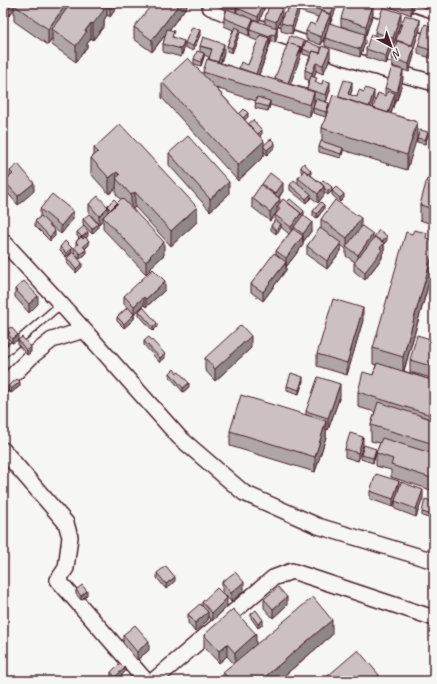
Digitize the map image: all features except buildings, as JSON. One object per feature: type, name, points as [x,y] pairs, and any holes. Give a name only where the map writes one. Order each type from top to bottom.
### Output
[{"type":"street","points":[[362,3],[434,28]]},
{"type":"street","points":[[210,8],[260,28],[362,63],[434,83]]},
{"type":"street","points":[[3,241],[179,437],[244,493],[318,526],[434,560]]},
{"type":"street","points":[[3,385],[33,355],[52,340],[84,330]]},
{"type":"street","points":[[3,450],[66,523],[70,537],[66,568],[58,580],[146,681]]},
{"type":"street","points":[[154,681],[273,578],[292,571],[434,618]]},
{"type":"lane","points":[[3,354],[61,304]]}]
